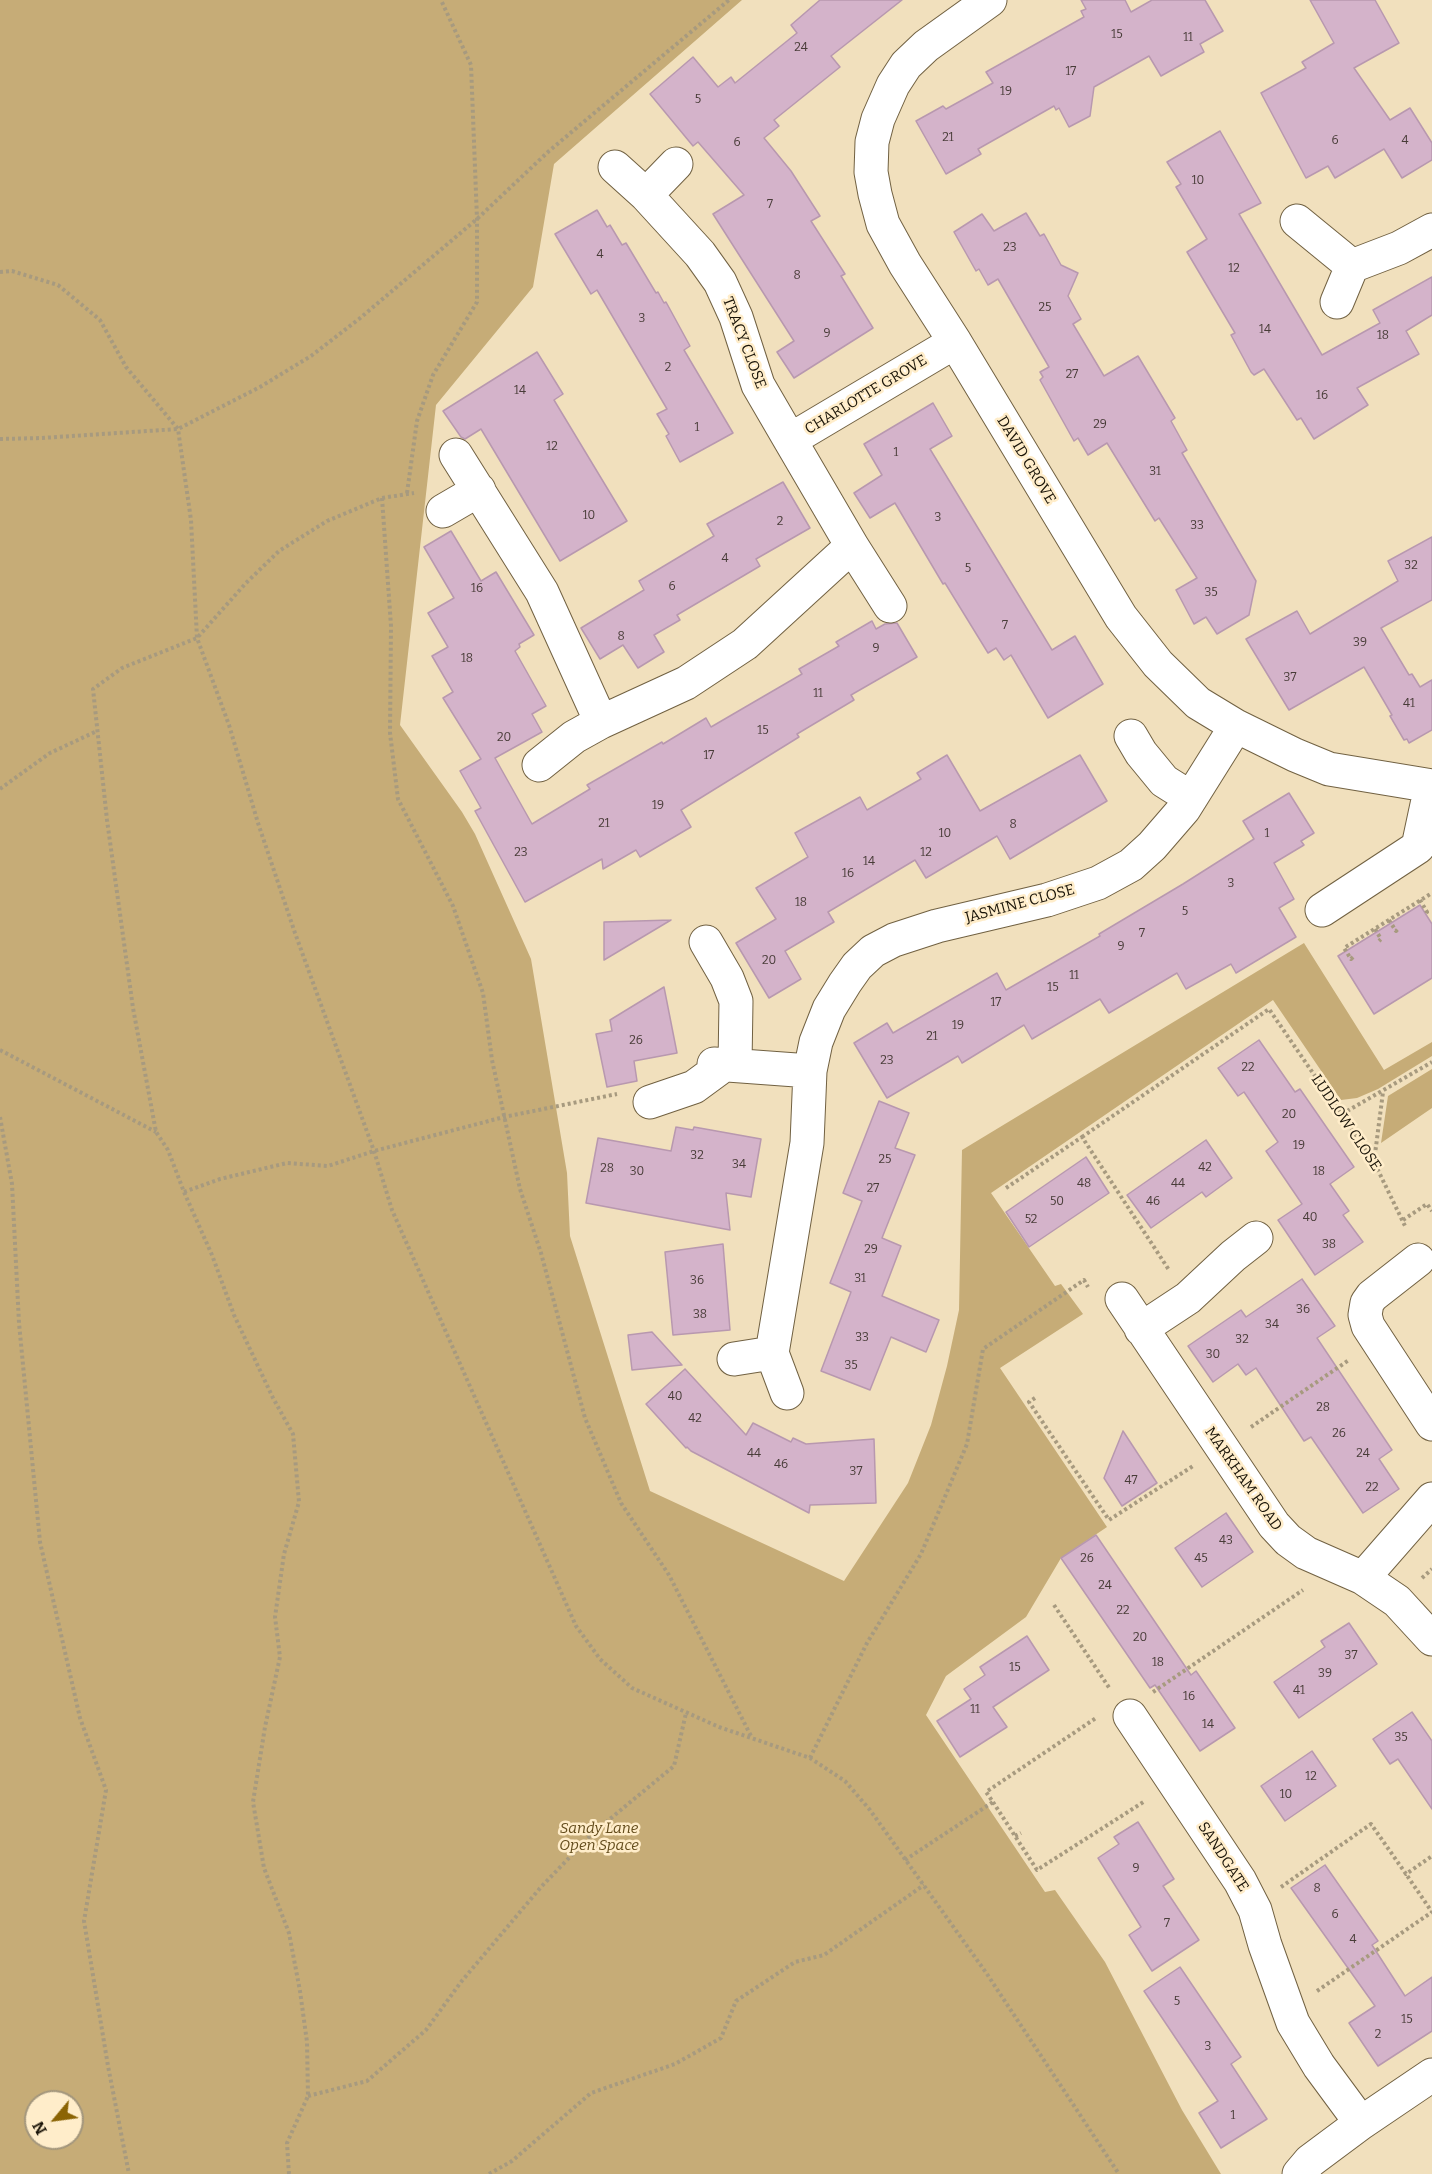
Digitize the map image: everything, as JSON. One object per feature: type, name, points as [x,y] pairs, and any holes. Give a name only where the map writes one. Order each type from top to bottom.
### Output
[{"type":"street","name":"DAVID GROVE","points":[[990,0],[926,46],[906,64],[893,85],[878,119],[872,142],[871,172],[883,224],[905,264],[955,342],[1121,617],[1158,664],[1198,703],[1236,726],[1294,755],[1329,769],[1432,786]]},
{"type":"street","points":[[646,195],[676,164]]},
{"type":"street","name":"TRACY CLOSE","points":[[615,167],[646,195],[700,254],[720,282],[736,317],[758,385],[790,440]]},
{"type":"street","points":[[1297,221],[1352,266]]},
{"type":"street","points":[[1337,302],[1352,266],[1399,248],[1432,230]]},
{"type":"street","name":"CHARLOTTE GROVE","points":[[890,606],[790,440],[955,342]]},
{"type":"street","points":[[456,454],[542,592],[601,722]]},
{"type":"street","points":[[443,511],[479,490]]},
{"type":"street","points":[[539,765],[574,737],[686,682],[745,644],[852,546]]},
{"type":"street","name":"JASMINE CLOSE","points":[[786,1393],[772,1353],[807,1143],[810,1071],[816,1042],[829,1009],[857,966],[873,951],[894,940],[937,926],[1047,900],[1098,883],[1131,865],[1152,846],[1191,798],[1236,726]]},
{"type":"street","points":[[1131,736],[1141,753],[1164,781],[1191,798]]},
{"type":"street","points":[[1322,910],[1418,847],[1432,786]]},
{"type":"street","points":[[706,942],[727,978],[736,1001],[724,1065]]},
{"type":"street","points":[[650,1102],[694,1086],[724,1065],[810,1071]]},
{"type":"street","points":[[1141,1329],[1188,1298],[1256,1238]]},
{"type":"street","points":[[1418,1260],[1372,1296],[1366,1303],[1365,1315],[1368,1326],[1377,1341],[1432,1424]]},
{"type":"street","name":"MARKHAM ROAD","points":[[1122,1299],[1274,1525],[1288,1540],[1306,1553],[1363,1578],[1397,1601],[1432,1639]]},
{"type":"street","points":[[734,1359],[772,1353]]},
{"type":"street","points":[[1363,1578],[1432,1499]]},
{"type":"street","name":"SANDGATE","points":[[1130,1716],[1240,1881],[1256,1910],[1265,1945],[1293,2023],[1319,2066],[1361,2123]]},
{"type":"street","points":[[1299,2174],[1310,2161],[1361,2123],[1432,2075]]},
{"type":"path","points":[[407,493],[417,421],[434,375],[477,302],[477,219],[471,65],[441,0]]},
{"type":"path","points":[[0,439],[177,429],[260,387],[311,356],[359,319],[477,219],[549,152],[729,0]]},
{"type":"path","points":[[0,272],[12,271],[58,285],[100,320],[126,367],[177,429],[191,520],[197,638],[229,725],[295,933],[374,1151],[392,1210],[576,1626],[600,1659],[632,1688],[686,1713],[810,1758],[845,1781],[870,1810],[987,1974],[1119,2174]]},
{"type":"path","points":[[289,2174],[287,2143],[308,2096],[307,2042],[290,1933],[264,1868],[252,1802],[280,1657],[275,1617],[284,1554],[299,1503],[293,1434],[273,1398],[234,1315],[212,1255],[168,1150],[156,1132],[133,1008],[107,820],[93,689],[122,668],[197,638],[246,583],[279,551],[327,521],[382,498],[407,493],[428,493],[443,511]]},
{"type":"path","points":[[382,498],[391,626],[390,734],[398,800],[453,906],[483,993],[492,1060],[520,1189],[541,1253],[585,1418],[621,1503],[669,1575],[751,1737]]},
{"type":"path","points":[[0,789],[50,753],[97,731]]},
{"type":"path","points":[[1353,957],[1351,958],[1344,948],[1432,893]]},
{"type":"path","points":[[1420,900],[1428,912],[1425,913]]},
{"type":"path","points":[[1389,920],[1396,931],[1398,929]]},
{"type":"path","points":[[1375,929],[1382,939],[1379,941]]},
{"type":"path","name":"LUDLOW CLOSE","points":[[1082,1137],[1269,1009],[1374,1162],[1403,1220],[1418,1260]]},
{"type":"path","points":[[0,1050],[156,1132]]},
{"type":"path","points":[[1341,1114],[1432,1062]]},
{"type":"path","points":[[1374,1162],[1383,1091]]},
{"type":"path","points":[[184,1192],[220,1179],[287,1163],[328,1166],[374,1151],[504,1116],[563,1105]]},
{"type":"path","points":[[0,1118],[12,1184],[19,1323],[40,1542],[80,1718],[105,1790],[84,1921],[129,2174]]},
{"type":"path","points":[[1006,1188],[1082,1137],[1188,1298]]},
{"type":"path","points":[[1403,1220],[1427,1204],[1432,1211]]},
{"type":"path","points":[[810,1758],[867,1643],[921,1554],[967,1444],[983,1349],[1063,1293]]},
{"type":"path","points":[[1255,1424],[1377,1341]]},
{"type":"path","points":[[1035,1398],[1029,1402],[1110,1520],[1197,1463]]},
{"type":"path","points":[[1256,1623],[1309,1586]]},
{"type":"path","points":[[1054,1605],[1130,1716]]},
{"type":"path","points":[[308,2096],[367,2081],[426,2030],[460,1982],[541,1887],[593,1833],[674,1766],[686,1713]]},
{"type":"path","points":[[993,1802],[1037,1870],[1174,1782]]},
{"type":"path","points":[[905,1860],[983,1808]]},
{"type":"path","points":[[1288,1882],[1371,1824],[1432,1912],[1335,1979]]},
{"type":"path","points":[[1015,1836],[1021,1833]]},
{"type":"path","points":[[1406,1874],[1432,1856]]},
{"type":"path","points":[[489,2174],[512,2161],[591,2093],[675,2064],[721,2038],[736,2001],[795,1962],[824,1955],[924,1885]]},
{"type":"green space","name":"Sandy Lane Open Space","points":[[0,0],[742,0],[554,164],[533,287],[436,405],[400,725],[475,834],[531,959],[567,1173],[570,1236],[650,1491],[844,1581],[908,1483],[931,1425],[959,1310],[962,1150],[1304,943],[1384,1070],[1432,1042],[1432,1056],[1378,1089],[1357,1098],[1341,1100],[1273,1000],[991,1193],[1055,1286],[1061,1284],[1083,1314],[1000,1368],[1107,1527],[1061,1558],[1026,1617],[946,1676],[926,1715],[1045,1892],[1055,1890],[1105,1962],[1182,2110],[1221,2174],[0,2174]]},
{"type":"green space","points":[[1432,1069],[1432,1108],[1381,1143],[1388,1096]]},
{"type":"building","points":[[820,0],[902,0],[831,56],[840,67],[774,120],[779,126],[764,138],[791,171],[820,216],[811,221],[845,274],[841,276],[873,328],[794,378],[777,352],[794,341],[713,214],[744,195],[698,142],[693,146],[650,94],[693,57],[718,87],[731,77],[735,83],[797,33],[791,25]]},
{"type":"building","points":[[1081,0],[1125,0],[1131,12],[1152,0],[1205,0],[1223,31],[1200,44],[1204,52],[1161,76],[1149,56],[1094,87],[1090,116],[1069,127],[1059,108],[1056,110],[1054,106],[978,149],[981,154],[946,174],[916,121],[943,106],[946,109],[993,83],[986,72],[1084,17],[1081,11],[1086,9]]},
{"type":"building","points":[[1310,0],[1375,0],[1399,43],[1354,68],[1390,120],[1410,108],[1432,143],[1432,160],[1402,178],[1384,149],[1335,178],[1328,166],[1306,178],[1261,93],[1306,68],[1302,62],[1334,43]]},
{"type":"building","points":[[1220,131],[1261,203],[1239,214],[1322,355],[1380,323],[1373,310],[1432,277],[1432,315],[1406,331],[1419,354],[1357,388],[1368,405],[1314,439],[1301,418],[1297,420],[1264,369],[1254,375],[1251,372],[1231,335],[1235,333],[1187,252],[1207,239],[1176,187],[1181,184],[1167,162]]},
{"type":"building","points":[[597,210],[607,227],[610,225],[622,245],[626,243],[656,293],[658,292],[664,303],[666,302],[690,346],[684,350],[733,433],[680,462],[666,436],[669,434],[657,414],[667,409],[597,290],[591,294],[555,234]]},
{"type":"building","points":[[1026,213],[1040,236],[1044,234],[1061,265],[1078,273],[1068,296],[1081,319],[1073,324],[1104,376],[1138,356],[1175,418],[1171,421],[1187,450],[1182,453],[1256,581],[1249,615],[1217,634],[1206,617],[1194,624],[1176,590],[1197,578],[1159,518],[1155,521],[1107,443],[1088,455],[1078,438],[1074,441],[1040,380],[1043,377],[1040,372],[1049,367],[998,279],[988,285],[979,269],[976,271],[954,232],[982,214],[994,231]]},
{"type":"building","points":[[537,352],[563,394],[554,400],[627,521],[560,561],[481,429],[465,439],[461,437],[443,411]]},
{"type":"building","points":[[933,403],[952,436],[930,449],[1052,650],[1075,636],[1103,684],[1048,718],[1011,655],[1004,660],[996,648],[988,653],[945,583],[943,584],[895,503],[870,518],[854,493],[882,475],[864,444]]},
{"type":"building","points":[[783,482],[810,528],[756,559],[760,566],[677,615],[680,620],[654,635],[664,652],[638,668],[623,645],[600,659],[581,628],[644,590],[639,581],[714,536],[707,524]]},
{"type":"building","points":[[451,531],[481,581],[496,572],[534,635],[519,644],[520,647],[515,651],[546,706],[532,714],[542,732],[495,758],[532,824],[590,789],[587,785],[662,742],[663,744],[706,718],[711,727],[802,674],[799,669],[839,646],[836,642],[872,621],[876,629],[885,624],[897,623],[917,657],[851,695],[854,700],[797,734],[799,737],[681,810],[691,827],[640,857],[636,850],[603,869],[602,859],[525,902],[475,811],[481,808],[460,771],[481,759],[443,698],[453,692],[432,656],[448,647],[428,613],[454,598],[424,547]]},
{"type":"building","points":[[1432,537],[1432,600],[1381,628],[1409,675],[1412,674],[1420,687],[1432,680],[1432,730],[1409,743],[1407,739],[1404,740],[1364,667],[1289,710],[1246,639],[1297,611],[1310,634],[1398,581],[1388,561]]},
{"type":"building","points":[[947,755],[980,811],[1080,755],[1107,801],[1010,859],[997,836],[926,878],[915,860],[828,912],[834,922],[785,951],[801,979],[769,998],[736,943],[776,919],[756,888],[808,857],[795,833],[860,797],[867,810],[921,779],[917,773]]},
{"type":"building","points":[[1289,793],[1314,833],[1301,841],[1304,845],[1274,863],[1294,899],[1279,908],[1296,937],[1236,973],[1231,964],[1186,989],[1177,973],[1109,1013],[1100,999],[1032,1039],[1024,1025],[962,1063],[958,1056],[887,1098],[854,1043],[887,1023],[893,1033],[997,973],[1006,990],[1100,936],[1099,934],[1254,839],[1243,821]]},
{"type":"building","points":[[1420,905],[1432,924],[1432,978],[1374,1014],[1338,956]]},
{"type":"building","points":[[671,920],[604,960],[604,922]]},
{"type":"building","points":[[664,987],[677,1053],[634,1061],[637,1081],[607,1087],[596,1034],[612,1031],[610,1020]]},
{"type":"building","points":[[1259,1040],[1295,1092],[1300,1089],[1354,1167],[1330,1184],[1349,1211],[1343,1215],[1363,1242],[1315,1275],[1278,1220],[1302,1204],[1266,1151],[1278,1142],[1244,1092],[1238,1096],[1218,1068]]},
{"type":"building","points":[[879,1101],[909,1113],[895,1148],[915,1155],[882,1238],[901,1246],[882,1296],[939,1320],[926,1352],[891,1337],[870,1390],[821,1371],[851,1292],[830,1283],[862,1201],[843,1193]]},
{"type":"building","points":[[676,1127],[693,1130],[694,1127],[761,1139],[751,1197],[726,1193],[730,1230],[586,1203],[598,1138],[671,1151]]},
{"type":"building","points":[[1206,1140],[1232,1178],[1206,1197],[1202,1192],[1151,1228],[1127,1195]]},
{"type":"building","points":[[1086,1157],[1109,1193],[1029,1247],[1006,1212]]},
{"type":"building","points":[[723,1244],[730,1330],[673,1335],[665,1252]]},
{"type":"building","points":[[1302,1279],[1335,1326],[1317,1338],[1392,1450],[1379,1459],[1399,1489],[1363,1513],[1311,1437],[1304,1441],[1256,1368],[1246,1375],[1238,1364],[1213,1382],[1188,1346],[1241,1310],[1246,1317]]},
{"type":"building","points":[[652,1332],[682,1365],[632,1370],[628,1335]]},
{"type":"building","points":[[685,1369],[746,1435],[753,1423],[791,1442],[793,1438],[806,1444],[874,1439],[876,1503],[810,1505],[809,1513],[686,1448],[646,1404]]},
{"type":"building","points":[[1123,1431],[1157,1483],[1122,1506],[1104,1478]]},
{"type":"building","points":[[1226,1513],[1253,1552],[1202,1587],[1175,1548]]},
{"type":"building","points":[[1096,1535],[1191,1675],[1196,1671],[1235,1728],[1200,1751],[1155,1685],[1150,1688],[1061,1558]]},
{"type":"building","points":[[1349,1623],[1377,1664],[1299,1718],[1274,1682],[1325,1647],[1321,1641]]},
{"type":"building","points":[[1027,1636],[1049,1670],[993,1707],[1007,1727],[960,1757],[937,1721],[971,1699],[964,1689],[985,1675],[980,1667]]},
{"type":"building","points":[[1412,1712],[1432,1741],[1432,1809],[1398,1759],[1390,1764],[1373,1739]]},
{"type":"building","points":[[1312,1751],[1336,1786],[1285,1821],[1261,1786]]},
{"type":"building","points":[[1138,1822],[1174,1879],[1163,1886],[1199,1940],[1152,1971],[1129,1935],[1141,1927],[1098,1858],[1119,1844],[1114,1837]]},
{"type":"building","points":[[1325,1865],[1378,1941],[1372,1945],[1405,1996],[1432,1977],[1432,2031],[1378,2066],[1349,2023],[1375,2006],[1291,1888]]},
{"type":"building","points":[[1180,1967],[1241,2057],[1231,2064],[1267,2119],[1221,2148],[1199,2113],[1218,2101],[1144,1991]]}]
